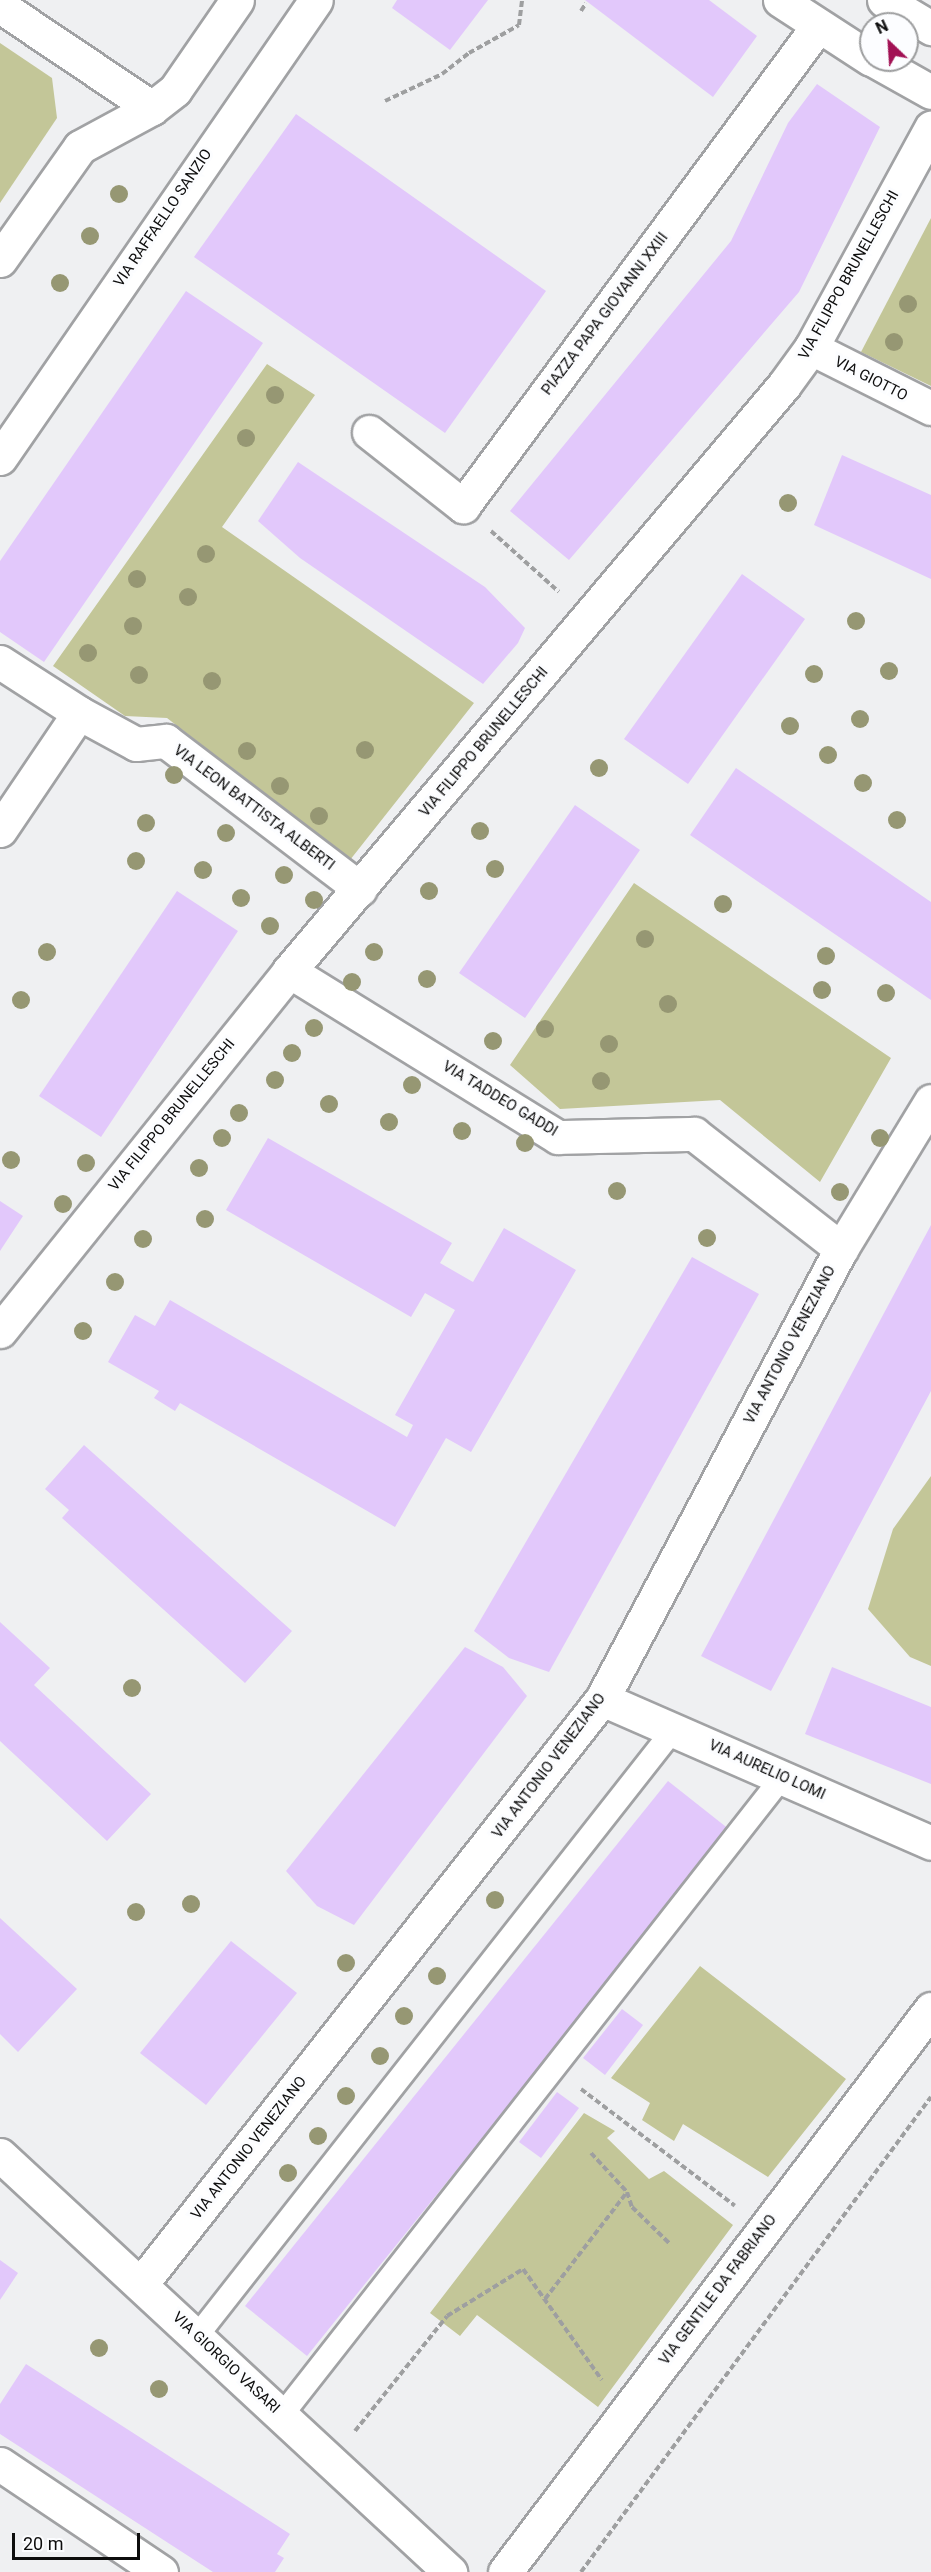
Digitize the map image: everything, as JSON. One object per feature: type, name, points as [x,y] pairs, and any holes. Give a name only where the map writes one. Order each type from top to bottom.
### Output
[{"type":"street","points":[[0,260],[80,147],[152,108],[176,90],[237,0]]},
{"type":"street","name":"VIA RAFFAELLO SANZIO","points":[[4,443],[316,0]]},
{"type":"street","points":[[780,0],[859,51]]},
{"type":"street","points":[[884,0],[931,28]]},
{"type":"street","points":[[0,6],[152,108]]},
{"type":"street","name":"PIAZZA PAPA GIOVANNI XXIII","points":[[369,432],[463,506],[818,26]]},
{"type":"street","points":[[895,72],[931,92]]},
{"type":"street","name":"VIA FILIPPO BRUNELLESCHI","points":[[0,1331],[289,971],[812,348],[931,128]]},
{"type":"street","name":"VIA GIOTTO","points":[[812,348],[931,408]]},
{"type":"street","name":"VIA LEON BATTISTA ALBERTI","points":[[0,662],[79,713],[136,744],[166,741],[360,889]]},
{"type":"street","points":[[0,830],[79,713]]},
{"type":"street","name":"VIA TADDEO GADDI","points":[[289,971],[558,1137],[694,1134],[841,1249]]},
{"type":"street","name":"VIA ANTONIO VENEZIANO","points":[[141,2284],[603,1699],[841,1249],[931,1101]]},
{"type":"street","name":"VIA AURELIO LOMI","points":[[603,1699],[783,1776],[931,1843]]},
{"type":"street","name":"VIA GENTILE DA FABRIANO","points":[[505,2572],[931,2008]]},
{"type":"street","name":"VIA GIORGIO VASARI","points":[[0,2155],[450,2572]]},
{"type":"street","points":[[0,2464],[161,2572]]},
{"type":"lane","points":[[197,2336],[674,1729]]},
{"type":"lane","points":[[282,2415],[783,1776]]},
{"type":"path","points":[[385,101],[442,74],[468,53],[519,25],[522,0]]},
{"type":"path","points":[[581,10],[586,3]]},
{"type":"path","points":[[498,537],[525,562]]},
{"type":"path","points":[[554,2068],[765,2229]]},
{"type":"path","points":[[581,2572],[931,2097]]},
{"type":"path","points":[[591,2153],[627,2192],[632,2207],[669,2243]]},
{"type":"path","points":[[545,2299],[627,2192]]},
{"type":"path","points":[[353,2434],[447,2316],[523,2269],[607,2386]]},
{"type":"green space","points":[[0,43],[52,78],[57,118],[0,203]]},
{"type":"green space","points":[[931,218],[931,386],[861,352]]},
{"type":"green space","points":[[267,364],[315,395],[222,527],[474,703],[350,860],[167,718],[125,716],[53,666]]},
{"type":"green space","points":[[634,883],[891,1058],[820,1182],[720,1100],[560,1109],[510,1065]]},
{"type":"green space","points":[[931,1476],[931,1666],[910,1657],[868,1609],[893,1529]]},
{"type":"green space","points":[[700,1966],[846,2079],[768,2177],[683,2124],[674,2141],[642,2120],[650,2103],[611,2078]]},
{"type":"green space","points":[[584,2113],[615,2131],[607,2138],[649,2179],[664,2171],[733,2225],[598,2407],[477,2315],[460,2336],[430,2313]]},
{"type":"building","points":[[397,0],[488,0],[450,50],[392,8]]},
{"type":"building","points":[[585,0],[709,0],[757,36],[713,97]]},
{"type":"building","points":[[817,84],[880,127],[799,292],[569,560],[510,511],[731,241],[788,123]]},
{"type":"building","points":[[296,114],[546,291],[445,433],[194,257]]},
{"type":"building","points":[[186,291],[263,343],[44,662],[0,632],[0,561]]},
{"type":"building","points":[[842,455],[931,495],[931,579],[814,525]]},
{"type":"building","points":[[298,462],[485,587],[525,628],[518,643],[483,684],[300,558],[258,521]]},
{"type":"building","points":[[742,574],[805,619],[688,784],[624,739]]},
{"type":"building","points":[[736,768],[931,902],[931,1000],[690,835]]},
{"type":"building","points":[[575,805],[640,850],[525,1018],[459,973]]},
{"type":"building","points":[[177,891],[238,931],[101,1137],[39,1096]]},
{"type":"building","points":[[268,1138],[452,1243],[440,1263],[473,1282],[504,1228],[576,1270],[471,1452],[446,1438],[395,1527],[180,1403],[175,1411],[154,1398],[159,1391],[108,1362],[135,1315],[155,1326],[170,1300],[407,1437],[413,1425],[395,1415],[455,1310],[425,1293],[411,1317],[226,1210]]},
{"type":"building","points":[[0,1201],[23,1216],[0,1251]]},
{"type":"building","points":[[931,1225],[931,1391],[771,1691],[701,1656]]},
{"type":"building","points":[[692,1257],[759,1294],[549,1672],[509,1658],[474,1631]]},
{"type":"building","points":[[84,1445],[292,1631],[245,1683],[62,1518],[69,1510],[45,1489]]},
{"type":"building","points":[[0,1622],[50,1668],[34,1685],[151,1794],[107,1841],[0,1741]]},
{"type":"building","points":[[465,1647],[503,1667],[527,1696],[354,1925],[317,1906],[286,1871]]},
{"type":"building","points":[[832,1667],[931,1707],[931,1784],[805,1734]]},
{"type":"building","points":[[668,1781],[730,1830],[307,2356],[245,2306]]},
{"type":"building","points":[[0,1918],[77,1989],[18,2052],[0,2034]]},
{"type":"building","points":[[231,1941],[297,1993],[206,2105],[140,2053]]},
{"type":"building","points":[[622,2009],[643,2025],[605,2075],[583,2058]]},
{"type":"building","points":[[557,2092],[579,2108],[541,2158],[519,2142]]},
{"type":"building","points":[[0,2260],[18,2273],[0,2300]]},
{"type":"building","points":[[26,2364],[290,2534],[277,2554],[284,2558],[275,2572],[213,2572],[0,2434],[0,2404]]}]
